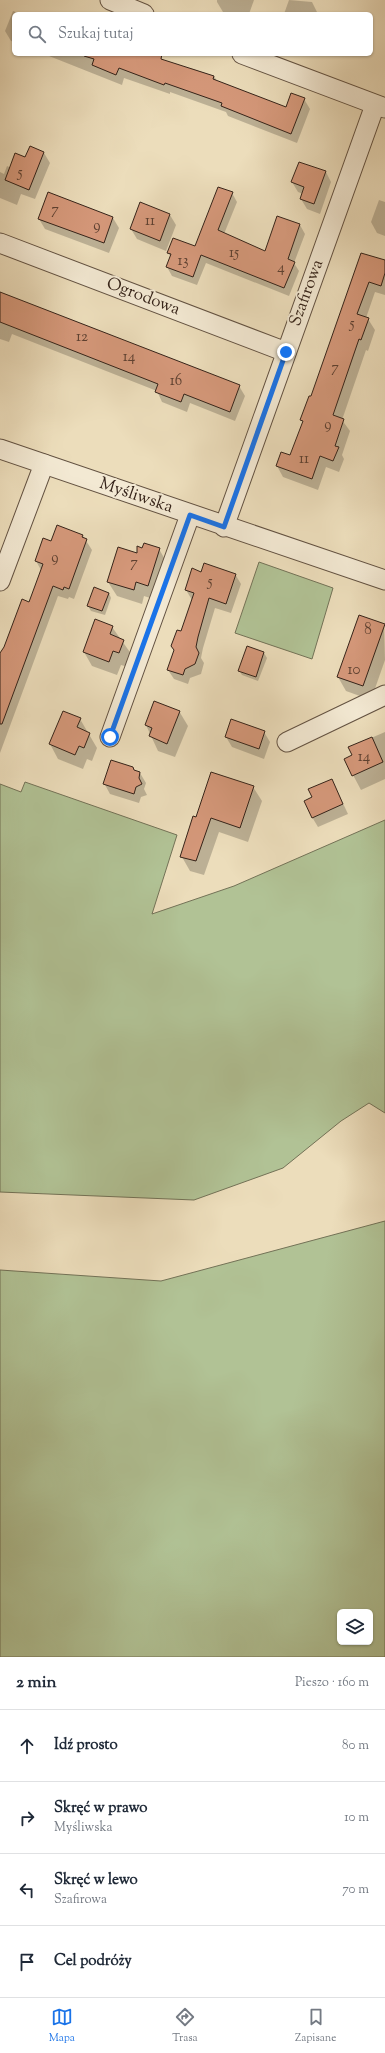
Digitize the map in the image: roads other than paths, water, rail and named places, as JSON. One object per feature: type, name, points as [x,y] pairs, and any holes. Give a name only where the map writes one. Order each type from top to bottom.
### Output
[{"type":"street","points":[[110,0],[139,12]]},
{"type":"street","points":[[247,56],[380,106]]},
{"type":"street","name":"Szafirowa","points":[[224,527],[286,352],[380,106]]},
{"type":"street","name":"Ogrodowa","points":[[0,243],[286,352]]},
{"type":"street","name":"Myśliwska","points":[[0,449],[224,527],[385,580]]},
{"type":"street","points":[[0,580],[44,464]]},
{"type":"street","points":[[110,737],[190,515]]},
{"type":"street","points":[[287,742],[385,695]]}]
